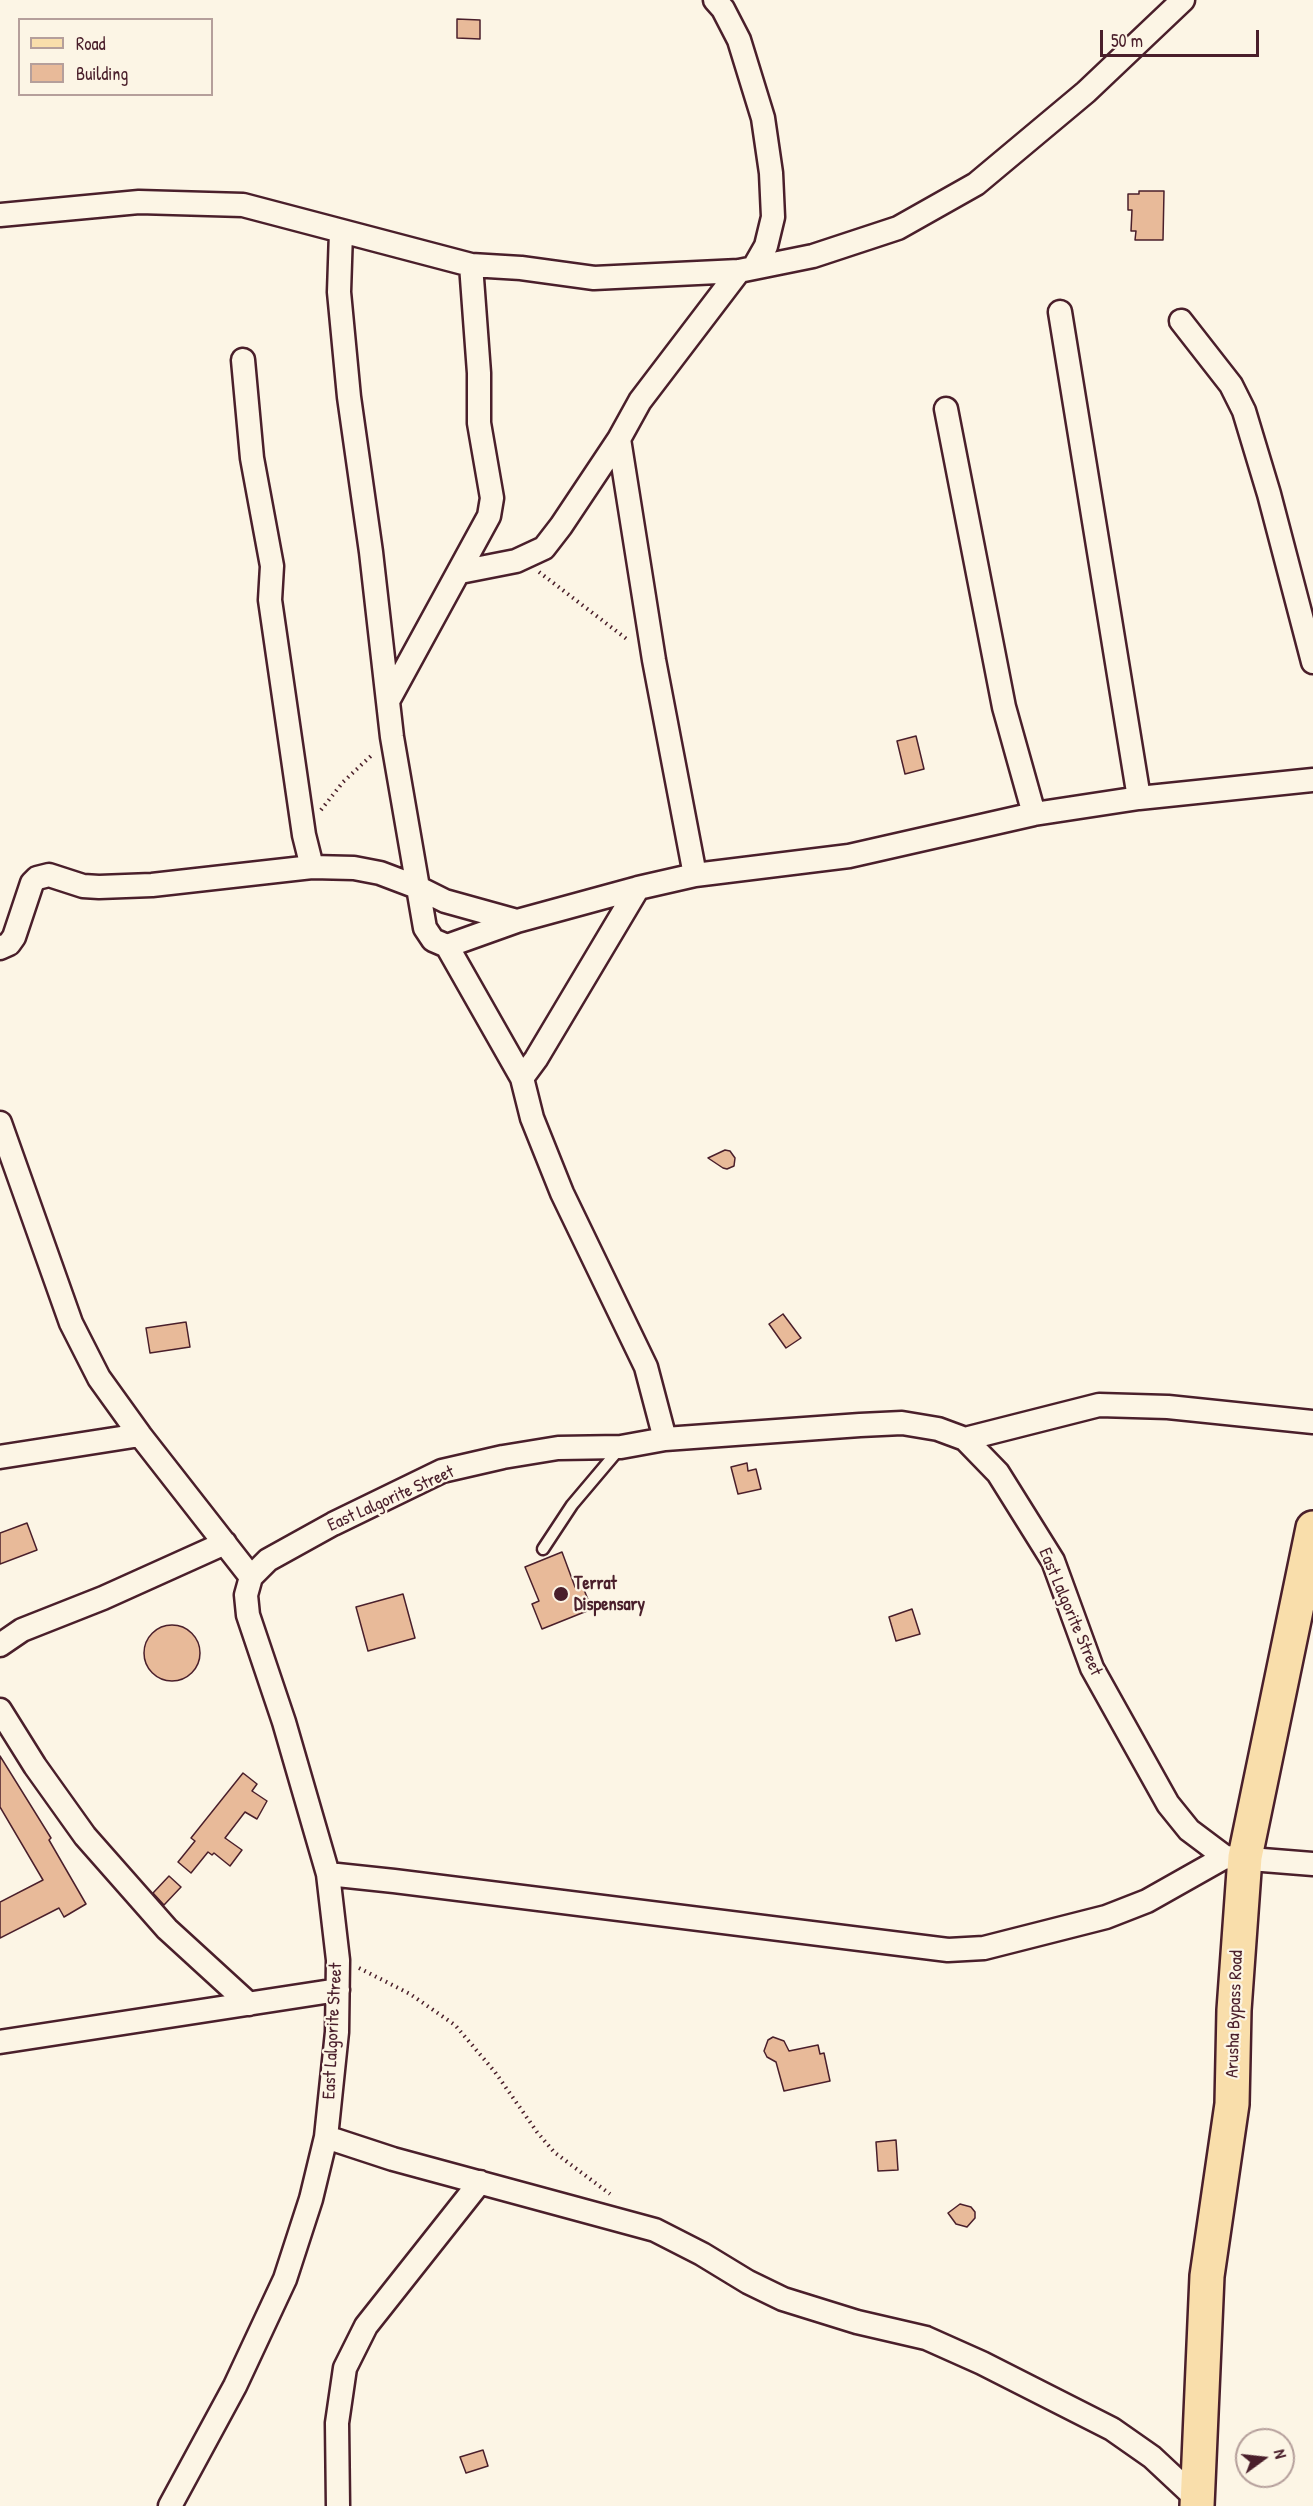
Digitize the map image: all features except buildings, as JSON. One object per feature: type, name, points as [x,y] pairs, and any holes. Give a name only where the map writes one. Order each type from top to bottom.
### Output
[{"type":"main road","name":"Arusha Bypass Road","points":[[1197,2503],[1207,2276],[1232,2104],[1235,1857],[1313,1528]]},
{"type":"street","points":[[460,572],[514,560],[544,548],[619,439],[640,401],[766,246],[773,217],[771,173],[763,118],[739,40],[723,9],[715,0]]},
{"type":"street","points":[[0,215],[139,202],[243,205],[471,265],[521,268],[594,278],[746,269],[813,256],[898,228],[976,184],[1086,92],[1183,0]]},
{"type":"street","points":[[342,232],[339,292],[349,397],[371,552],[392,737],[417,887],[429,935],[433,940],[447,946],[522,1078],[532,1118],[562,1193],[646,1367],[665,1439]]},
{"type":"street","points":[[388,701],[428,622],[460,572],[489,516],[492,498],[479,423],[479,373],[471,265]]},
{"type":"street","points":[[1060,312],[1139,798]]},
{"type":"street","points":[[1181,321],[1232,386],[1244,411],[1269,494],[1313,662]]},
{"type":"street","points":[[243,360],[252,458],[271,556],[270,600],[304,835],[312,867]]},
{"type":"street","points":[[946,410],[1004,707],[1034,814]]},
{"type":"street","points":[[619,439],[654,660],[695,875]]},
{"type":"street","points":[[489,516],[498,552],[514,560]]},
{"type":"street","points":[[447,946],[517,921],[695,875],[849,856],[1034,814],[1139,798],[1313,780]]},
{"type":"street","points":[[0,948],[9,944],[14,937],[32,883],[43,875],[83,886],[99,887],[152,885],[312,867],[354,868],[380,873],[445,901],[517,921]]},
{"type":"street","points":[[522,1078],[548,1040],[638,888]]},
{"type":"street","points":[[0,1123],[71,1323],[99,1378],[140,1435],[251,1576]]},
{"type":"street","points":[[965,1439],[1100,1405],[1168,1407],[1313,1422]]},
{"type":"street","name":"East Lalgorite Street","points":[[170,2506],[235,2386],[285,2279],[311,2199],[326,2137],[337,2032],[338,1960],[328,1875],[284,1722],[248,1615],[246,1595],[251,1576],[268,1560],[333,1524],[442,1471],[503,1457],[558,1448],[621,1447],[665,1439],[902,1423],[938,1429],[965,1439],[998,1473],[1053,1561],[1092,1668],[1168,1804],[1189,1830],[1235,1857]]},
{"type":"street","points":[[0,1457],[140,1435]]},
{"type":"street","points":[[0,1645],[22,1630],[103,1598],[225,1543]]},
{"type":"street","points":[[0,1710],[35,1766],[85,1836],[167,1929],[249,2004]]},
{"type":"street","points":[[328,1875],[418,1884],[948,1950],[984,1948],[1106,1917],[1147,1902],[1235,1857],[1313,1864]]},
{"type":"street","points":[[0,2042],[338,1990]]},
{"type":"street","points":[[326,2137],[393,2159],[655,2230],[783,2299],[857,2322],[926,2338],[1112,2429],[1152,2457],[1197,2503]]},
{"type":"street","points":[[338,2506],[338,2423],[345,2368],[366,2326],[480,2182]]},
{"type":"lane","points":[[543,1549],[572,1505],[621,1447]]},
{"type":"path","points":[[514,560],[654,660]]},
{"type":"path","points":[[304,835],[343,782],[392,737]]},
{"type":"path","points":[[338,1960],[374,1974],[455,2025],[495,2072],[537,2132],[554,2152],[610,2195]]},
{"type":"place","name":"Terrat Dispensary","points":[[561,1594]]}]
